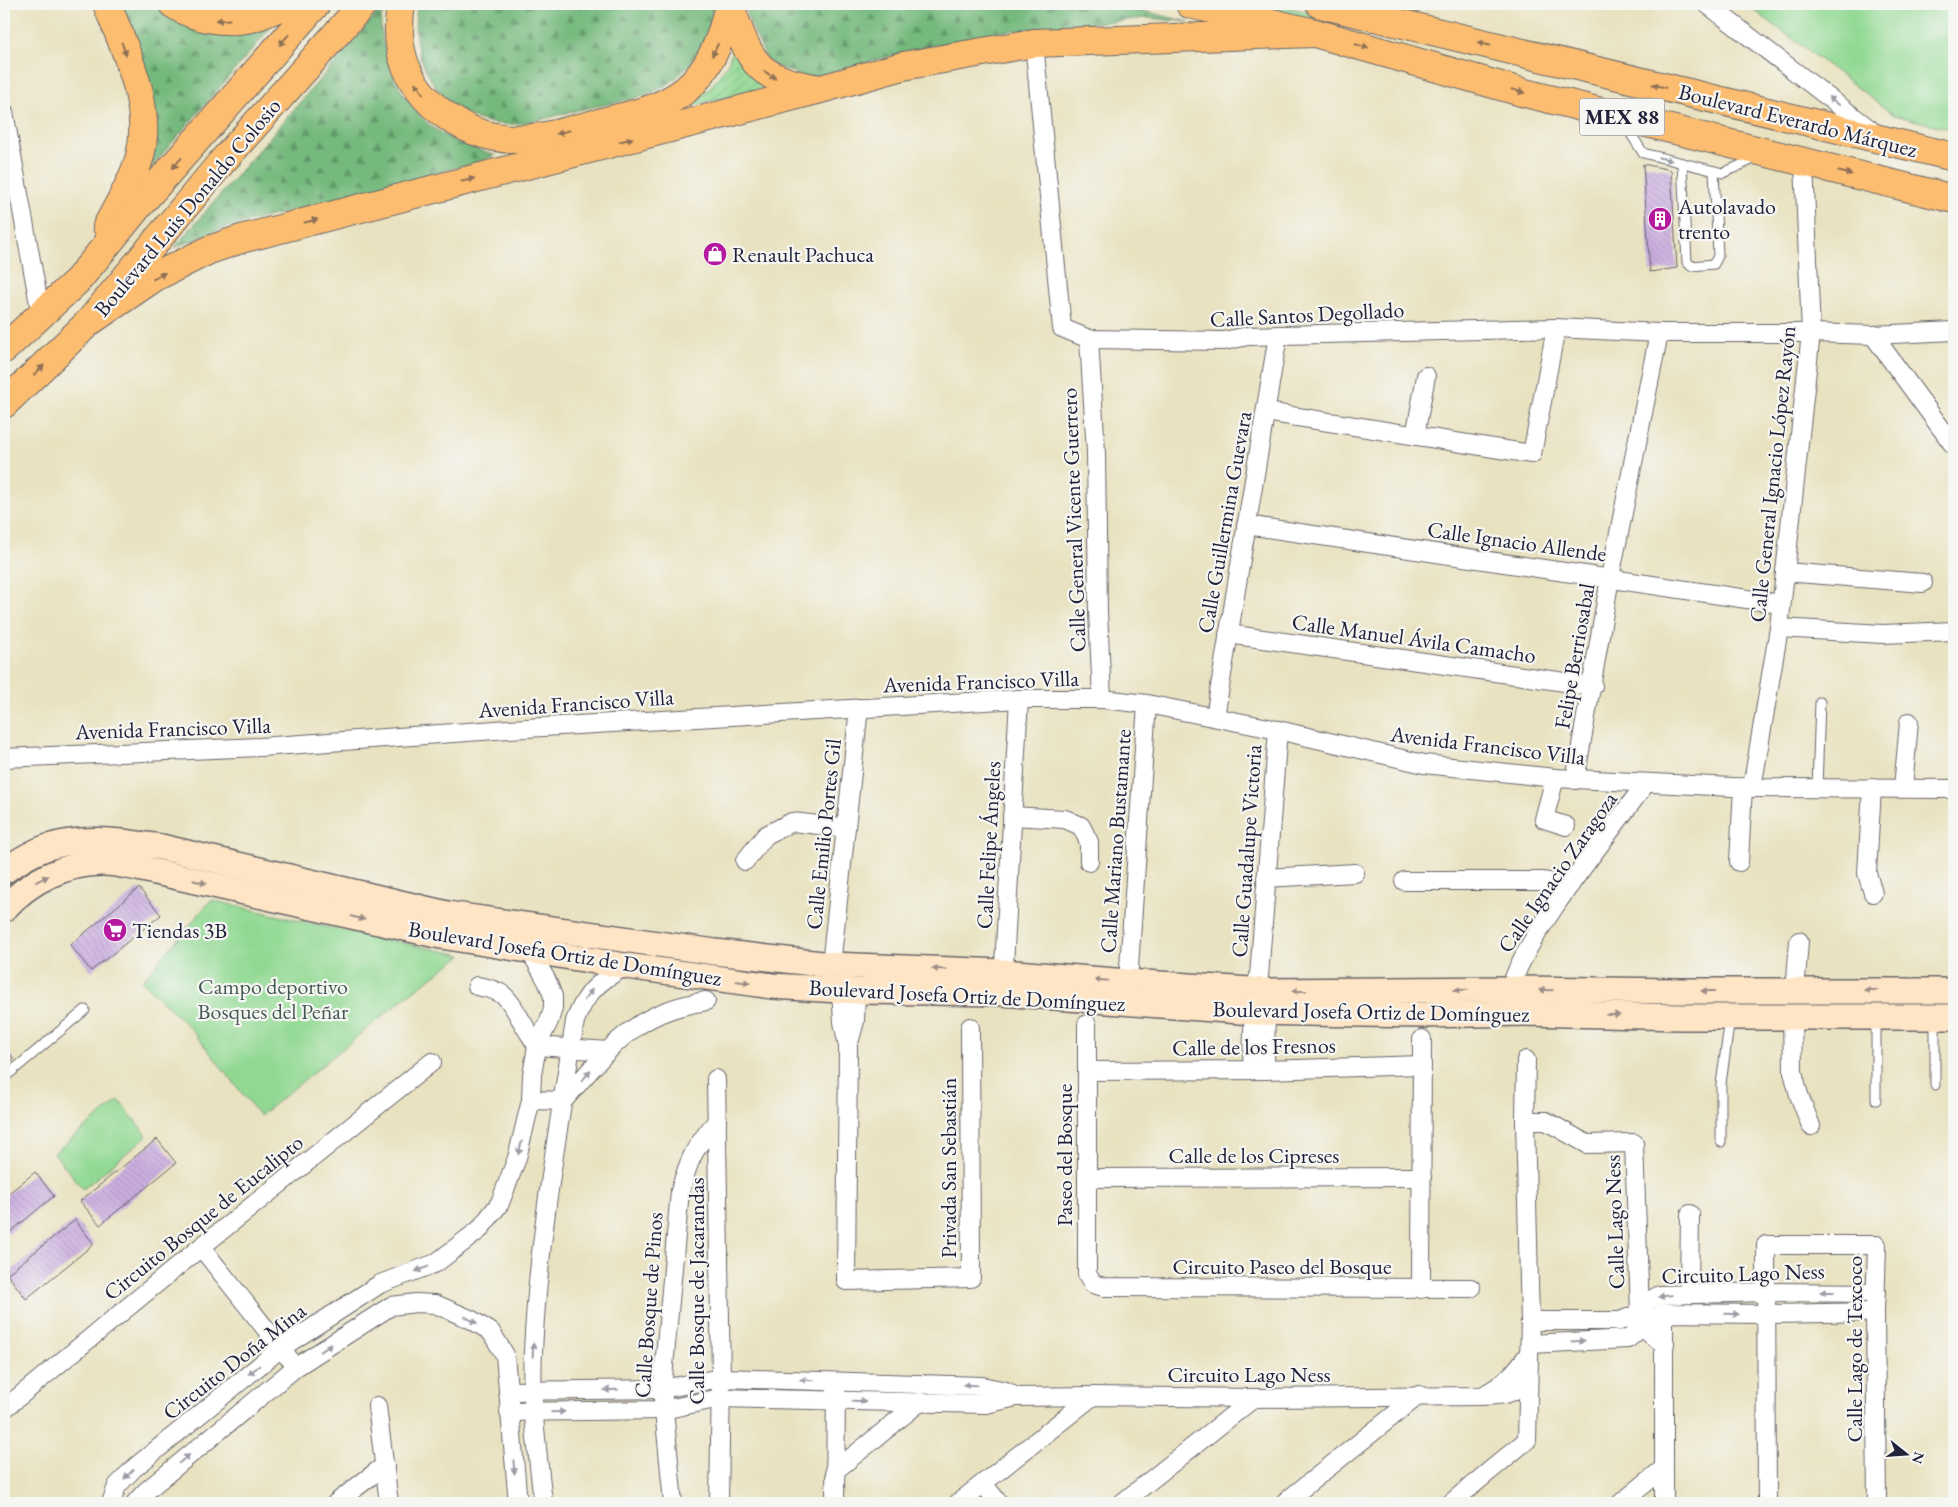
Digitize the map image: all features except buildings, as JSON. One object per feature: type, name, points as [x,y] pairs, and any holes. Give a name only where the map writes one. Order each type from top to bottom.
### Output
[{"type":"main road","points":[[78,280],[126,189],[140,156],[142,106],[135,79],[107,4]]},
{"type":"main road","points":[[173,4],[180,9],[214,20],[248,19],[286,4]]},
{"type":"main road","name":"Boulevard Luis Donaldo Colosio","points":[[4,350],[78,280],[141,203],[316,4]]},
{"type":"main road","name":"Boulevard Luis Donaldo Colosio","points":[[4,404],[89,322],[221,163],[363,4]]},
{"type":"main road","points":[[400,4],[398,22],[400,46],[406,66],[417,88],[434,107],[454,122],[479,134],[512,139],[536,139],[649,110],[672,100],[693,83],[708,64],[720,39],[729,4]]},
{"type":"main road","points":[[729,4],[749,52],[766,73],[778,80],[822,89]]},
{"type":"main road","name":"MEX 88","points":[[1190,4],[1315,33],[1639,126],[1731,148],[1947,193]]},
{"type":"main road","name":"Boulevard Everardo Márquez","points":[[1320,4],[1954,158]]},
{"type":"main road","points":[[89,322],[155,277],[209,250],[242,239],[822,89],[903,66],[1034,43],[1315,33]]},
{"type":"main road","points":[[1886,142],[1947,193]]},
{"type":"street","points":[[1706,4],[1886,142]]},
{"type":"street","name":"Calle Santos Degollado","points":[[1034,43],[1062,328],[1089,339],[1224,341],[1248,336],[1556,328],[1659,333],[1873,335],[1954,331]]},
{"type":"street","points":[[4,112],[41,315]]},
{"type":"street","name":"Calle General Ignacio López Rayón","points":[[1739,862],[1747,787],[1780,628],[1781,604],[1811,333],[1804,163]]},
{"type":"street","points":[[1947,193],[1954,210]]},
{"type":"street","points":[[1266,412],[1532,454],[1556,328]]},
{"type":"street","name":"Felipe Berriosabal","points":[[1575,780],[1593,686],[1610,578],[1659,333]]},
{"type":"street","name":"Calle Guillermina Guevara","points":[[1215,717],[1278,335]]},
{"type":"street","points":[[1873,335],[1954,446]]},
{"type":"street","name":"Calle General Vicente Guerrero","points":[[1089,339],[1096,452],[1098,611],[1102,699]]},
{"type":"street","points":[[1415,436],[1426,376]]},
{"type":"street","name":"Calle Ignacio Allende","points":[[1246,525],[1781,604]]},
{"type":"street","points":[[1785,572],[1923,583]]},
{"type":"street","points":[[1780,628],[1883,634],[1954,631]]},
{"type":"street","name":"Calle Manuel Ávila Camacho","points":[[1228,634],[1593,686]]},
{"type":"street","name":"Avenida Francisco Villa","points":[[4,758],[260,747],[509,729],[1019,699],[1102,699],[1147,704],[1215,717],[1424,764],[1555,778],[1747,787],[1954,789]]},
{"type":"street","name":"Calle Felipe Ángeles","points":[[1003,983],[1019,699]]},
{"type":"street","name":"Calle Mariano Bustamante","points":[[1128,982],[1147,704]]},
{"type":"street","name":"Calle Emilio Portes Gil","points":[[831,965],[858,708]]},
{"type":"street","points":[[1903,788],[1909,722]]},
{"type":"street","name":"Calle Guadalupe Victoria","points":[[1259,1070],[1260,996],[1266,878],[1278,730]]},
{"type":"street","points":[[1555,778],[1544,818],[1566,826]]},
{"type":"street","name":"Calle Ignacio Zaragoza","points":[[1510,989],[1516,970],[1529,945],[1570,885],[1646,783]]},
{"type":"street","points":[[1872,788],[1867,873],[1873,893]]},
{"type":"street","points":[[1012,816],[1065,819],[1081,826],[1089,842],[1089,862]]},
{"type":"street","points":[[745,861],[766,835],[792,822],[846,828]]},
{"type":"street","name":"Boulevard Josefa Ortiz de Domínguez","points":[[4,871],[20,860],[48,847],[88,840],[241,891],[441,936],[626,966],[708,989],[772,986],[849,990],[890,979]]},
{"type":"street","name":"Boulevard Josefa Ortiz de Domínguez","points":[[4,909],[13,899],[40,879],[74,867],[103,863],[128,854],[161,846],[247,868],[447,914],[715,952],[831,965],[890,979],[1260,996],[1510,989],[1954,991]]},
{"type":"street","points":[[241,891],[247,868]]},
{"type":"street","points":[[1266,878],[1355,873]]},
{"type":"street","points":[[1404,881],[1540,881],[1570,885]]},
{"type":"street","points":[[1795,990],[1799,941]]},
{"type":"street","name":"Circuito Doña Mina","points":[[110,1503],[117,1486],[133,1469],[281,1348],[380,1284],[436,1263],[479,1230],[500,1203],[518,1158],[532,1100],[532,1075],[537,1046],[553,1008],[553,996],[547,981],[530,951]]},
{"type":"street","points":[[532,1100],[563,1101],[608,1051],[642,1021],[662,1011],[683,1004],[708,989],[715,952]]},
{"type":"street","points":[[543,1503],[533,1412],[533,1353],[552,1169],[574,1021],[582,1003],[593,988],[608,976],[626,966]]},
{"type":"street","name":"Boulevard Josefa Ortiz de Domínguez","points":[[1003,983],[1128,982],[1420,1015],[1529,1013],[1680,1017],[1945,1017]]},
{"type":"street","points":[[477,986],[492,988],[505,997],[514,1006],[537,1046],[608,1051]]},
{"type":"street","name":"Privada San Sebastián","points":[[849,990],[843,1022],[848,1046],[846,1281],[971,1278],[970,1027]]},
{"type":"street","points":[[1907,1017],[1908,990]]},
{"type":"street","points":[[1680,1017],[1681,991]]},
{"type":"street","points":[[1792,1016],[1794,1072],[1799,1095],[1810,1126]]},
{"type":"street","name":"Paseo del Bosque","points":[[1087,1024],[1087,1274],[1093,1284]]},
{"type":"street","points":[[1421,1289],[1422,1039]]},
{"type":"street","points":[[1452,1503],[1527,1440],[1530,1321],[1525,1121],[1526,1060]]},
{"type":"street","name":"Circuito Bosque de Eucalipto","points":[[4,1409],[201,1247],[432,1062]]},
{"type":"street","name":"Calle de los Fresnos","points":[[1087,1070],[1259,1070],[1422,1065]]},
{"type":"street","name":"Calle Bosque de Jacarandas","points":[[716,1079],[721,1378],[719,1503]]},
{"type":"street","name":"Calle Bosque de Pinos","points":[[673,1503],[662,1389],[680,1191],[689,1160],[717,1121]]},
{"type":"street","name":"Calle Lago Ness","points":[[1525,1121],[1546,1121],[1587,1144],[1634,1143],[1641,1319]]},
{"type":"street","name":"Calle de los Cipreses","points":[[1087,1178],[1422,1177]]},
{"type":"street","points":[[1689,1294],[1690,1214]]},
{"type":"street","name":"Calle Lago de Texcoco","points":[[1766,1292],[1766,1246],[1877,1245],[1876,1503]]},
{"type":"street","points":[[201,1247],[296,1367]]},
{"type":"street","points":[[380,1284],[391,1306]]},
{"type":"street","name":"Circuito Paseo del Bosque","points":[[1093,1284],[1104,1287],[1470,1288]]},
{"type":"street","points":[[1766,1292],[1767,1503]]},
{"type":"street","name":"Circuito Lago Ness","points":[[1529,1349],[1628,1339],[1641,1319],[1647,1302],[1660,1295],[1766,1292],[1876,1293]]},
{"type":"street","name":"Circuito Doña Mina","points":[[135,1503],[145,1492],[296,1367],[391,1306],[416,1303],[435,1304],[472,1320],[491,1332],[505,1355],[518,1503]]},
{"type":"street","name":"Circuito Lago Ness","points":[[1530,1321],[1620,1321],[1641,1319],[1664,1313],[1876,1312]]},
{"type":"street","name":"Circuito Lago Ness","points":[[1664,1313],[1664,1503]]},
{"type":"street","points":[[1641,1319],[1650,1336],[1665,1344]]},
{"type":"street","points":[[1482,1396],[1501,1386],[1517,1371],[1529,1349]]},
{"type":"street","name":"Circuito Lago Ness","points":[[508,1391],[662,1389],[721,1378],[982,1386],[1006,1391],[1016,1397]]},
{"type":"street","name":"Circuito Lago Ness","points":[[509,1412],[663,1410],[720,1398],[986,1404],[1016,1397],[1254,1398],[1419,1395],[1482,1396],[1508,1395],[1520,1388],[1528,1378]]},
{"type":"street","points":[[835,1503],[836,1381]]},
{"type":"street","points":[[1284,1503],[1419,1395]]},
{"type":"street","points":[[958,1503],[1093,1396]]},
{"type":"street","points":[[1122,1503],[1254,1398]]},
{"type":"street","points":[[836,1470],[920,1402]]},
{"type":"street","points":[[377,1406],[389,1503]]},
{"type":"street","points":[[336,1503],[385,1466]]},
{"type":"street","points":[[1621,1503],[1664,1468]]},
{"type":"street","points":[[983,1484],[999,1503]]},
{"type":"lane","points":[[1639,126],[1643,153],[1723,173],[1766,154]]},
{"type":"lane","points":[[1682,163],[1687,262],[1691,266],[1714,264],[1718,256],[1714,171]]},
{"type":"lane","points":[[1817,788],[1820,702]]},
{"type":"lane","points":[[4,1078],[86,1010]]},
{"type":"lane","points":[[1721,1142],[1721,1084],[1730,1016]]},
{"type":"lane","points":[[1876,1016],[1876,1100]]},
{"type":"lane","points":[[1935,1085],[1945,1017]]},
{"type":"green space","points":[[118,4],[152,4],[172,18],[235,32],[270,29],[147,172]]},
{"type":"green space","points":[[418,4],[713,4],[709,28],[699,50],[684,70],[665,86],[645,95],[531,122],[499,124],[470,116],[454,106],[429,77],[421,60],[416,41],[415,22]]},
{"type":"green space","points":[[747,4],[1113,4],[1189,22],[1147,18],[998,32],[913,50],[808,78],[768,63],[746,14]]},
{"type":"green space","points":[[1249,4],[1274,4],[1321,15],[1319,21]]},
{"type":"green space","points":[[1746,4],[1954,4],[1954,130],[1894,115]]},
{"type":"green space","points":[[384,5],[381,25],[386,53],[394,77],[407,100],[423,119],[438,131],[466,145],[495,155],[482,161],[218,230],[174,248]]},
{"type":"green space","points":[[736,40],[776,85],[687,107],[711,87],[728,63]]},
{"type":"green space","name":"Campo deportivo Bosques del Peñar","points":[[211,900],[313,924],[462,955],[412,992],[260,1116],[192,1030],[142,981]]},
{"type":"green space","points":[[119,1100],[147,1136],[83,1189],[54,1153]]},
{"type":"place","name":"Autolavado trento","points":[[1660,219]]},
{"type":"place","name":"Renault Pachuca","points":[[715,254]]},
{"type":"place","name":"Tiendas 3B","points":[[115,930]]}]
